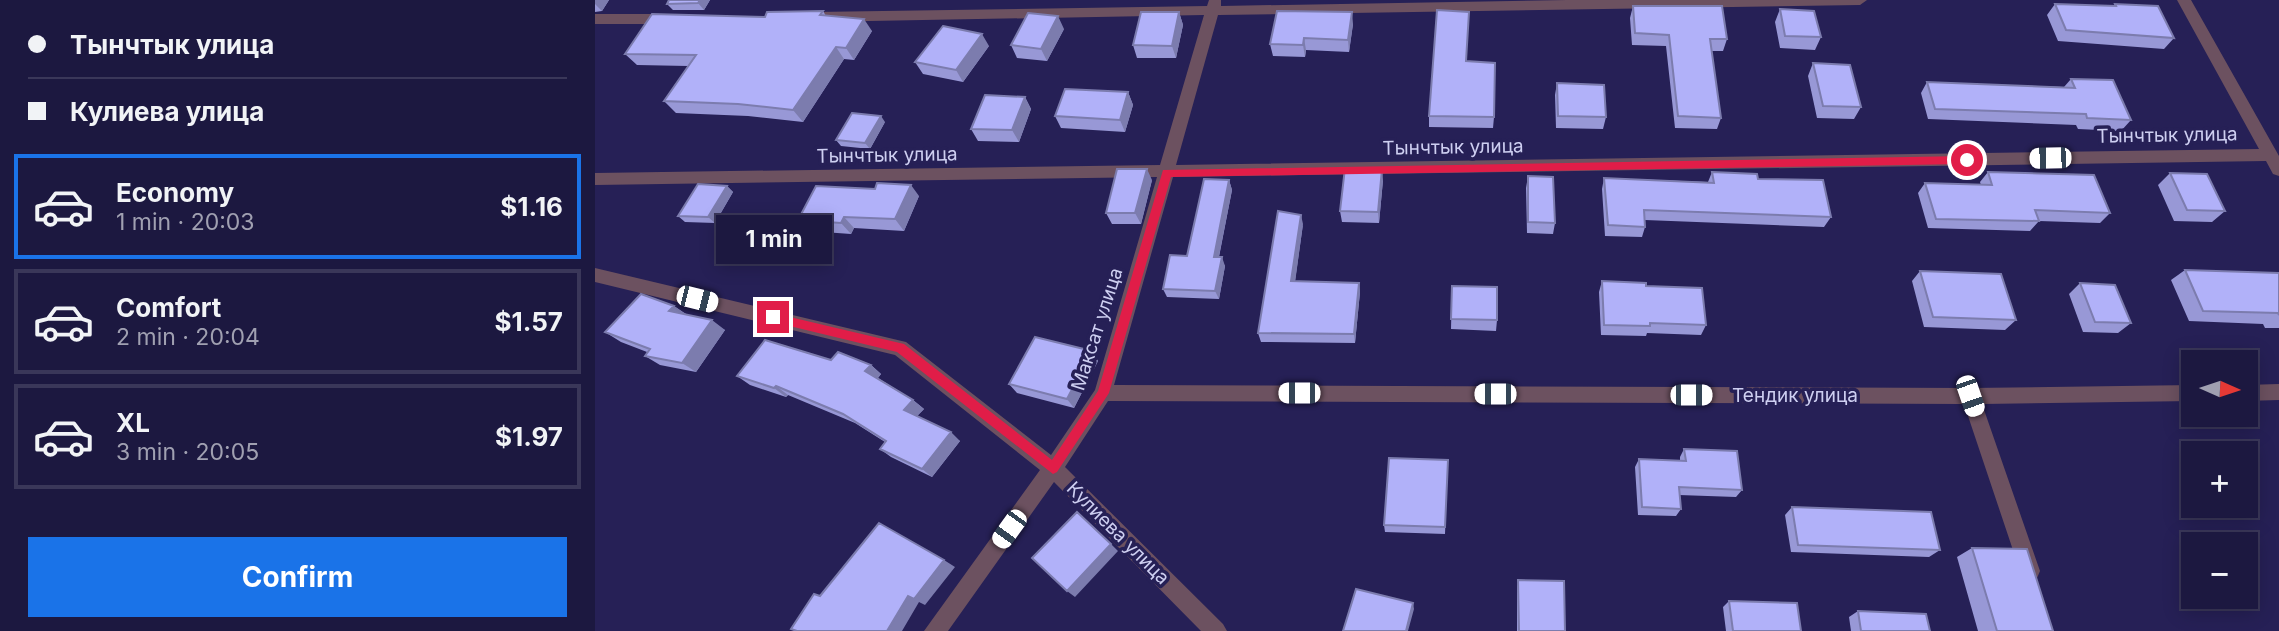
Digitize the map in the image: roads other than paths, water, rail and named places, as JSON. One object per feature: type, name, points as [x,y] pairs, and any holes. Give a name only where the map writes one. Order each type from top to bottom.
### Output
[{"type":"street","points":[[793,17],[1213,6],[1860,0]]},
{"type":"street","points":[[2184,0],[2279,170]]},
{"type":"street","name":"Максат улица","points":[[935,631],[1053,468],[1103,393],[1213,6]]},
{"type":"street","points":[[595,19],[682,19]]},
{"type":"street","name":"Тынчтык улица","points":[[595,179],[1167,173],[2270,155]]},
{"type":"street","name":"Кулиева улица","points":[[595,275],[900,348],[1053,468],[1216,631]]},
{"type":"street","points":[[2258,393],[2279,392]]},
{"type":"street","name":"Тендик улица","points":[[1103,393],[1970,396],[2181,393]]},
{"type":"street","points":[[1970,396],[2037,592]]}]
